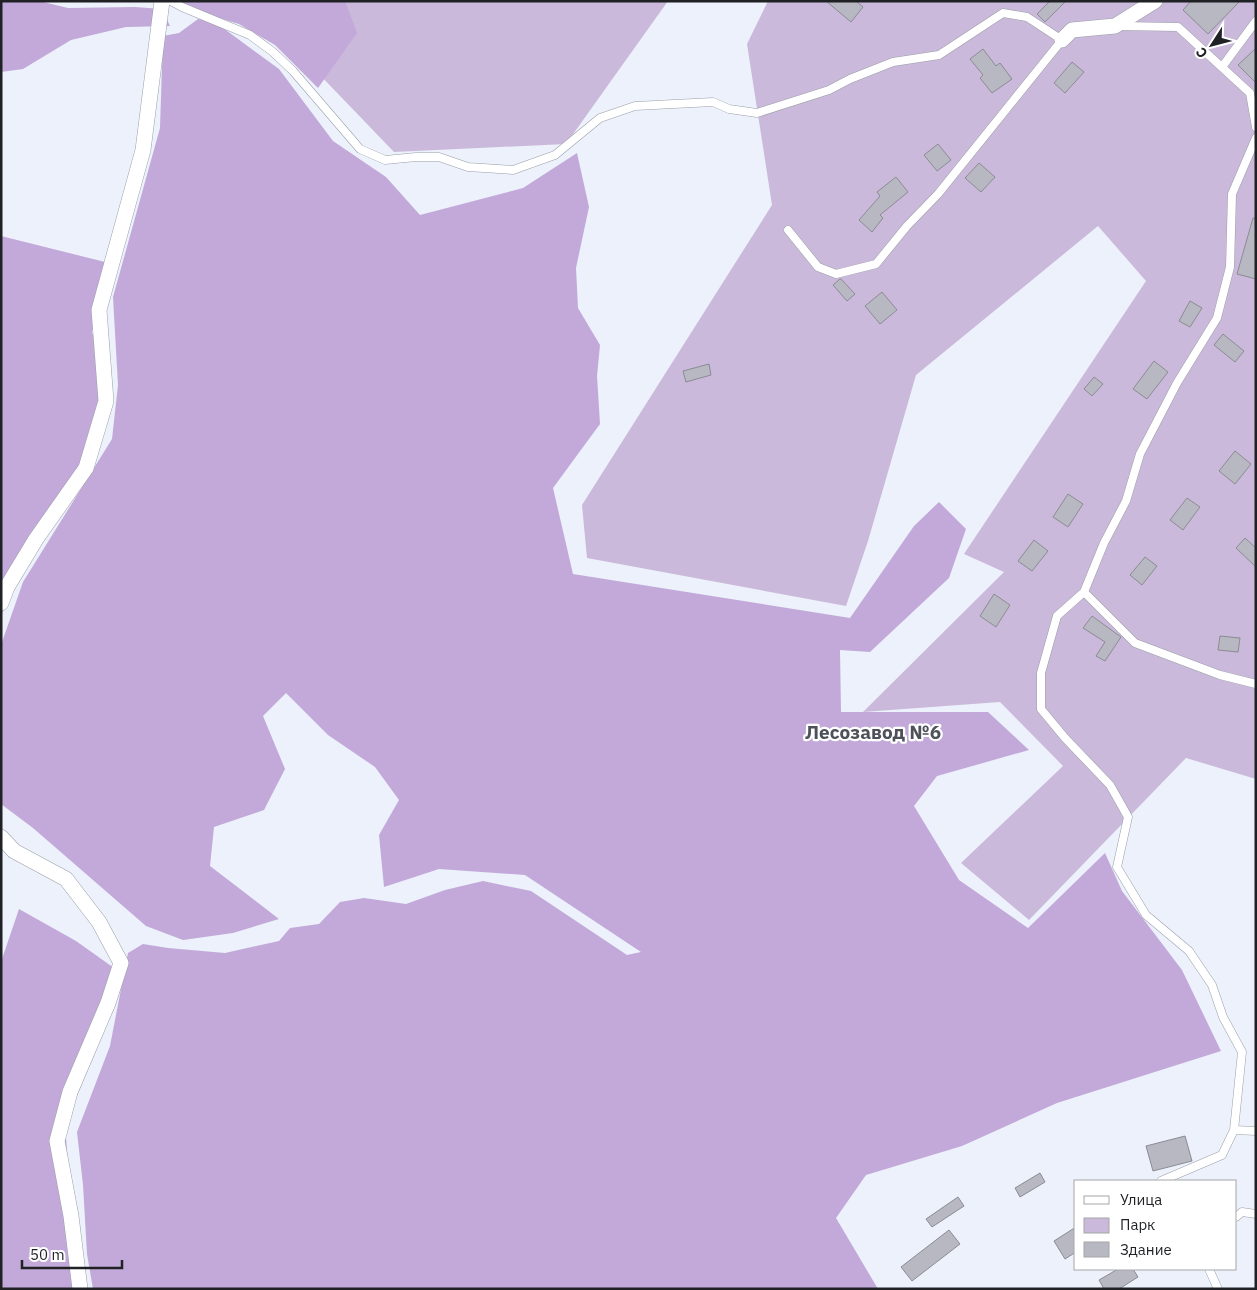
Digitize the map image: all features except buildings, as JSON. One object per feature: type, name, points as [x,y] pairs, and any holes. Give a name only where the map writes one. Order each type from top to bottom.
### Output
[{"type":"street","points":[[1,604],[8,587],[36,539],[86,468],[106,401],[99,310],[143,150],[162,1]]},
{"type":"street","points":[[1062,40],[1072,30],[1115,26],[1154,1]]},
{"type":"street","points":[[1,837],[14,851],[66,879],[99,922],[121,964],[108,1003],[70,1092],[58,1141],[71,1216],[80,1289]]},
{"type":"lane","points":[[171,1],[250,35],[272,52],[293,71],[360,149],[386,160],[439,157],[468,167],[514,170],[555,154],[600,118],[635,106],[712,102],[730,109],[757,113],[829,90],[850,79],[893,62],[939,54],[1003,13],[1027,17],[1062,40],[938,194],[907,226],[876,264],[836,274],[818,267],[788,230]]},
{"type":"lane","points":[[1222,67],[1256,21]]},
{"type":"lane","points":[[1115,26],[1178,27],[1250,93],[1256,127]]},
{"type":"lane","points":[[1163,1180],[1222,1155],[1234,1130],[1242,1052],[1223,1018],[1212,984],[1190,951],[1146,915],[1117,867],[1128,817],[1110,785],[1040,709],[1041,673],[1057,616],[1084,592],[1104,543],[1126,501],[1140,454],[1177,382],[1217,318],[1230,267],[1232,194],[1256,138]]},
{"type":"lane","points":[[1084,592],[1135,644],[1220,675],[1256,684]]},
{"type":"lane","points":[[1234,1130],[1256,1131]]},
{"type":"lane","points":[[1237,1216],[1242,1212],[1256,1214]]},
{"type":"lane","points":[[1209,1270],[1218,1289]]},
{"type":"green space","points":[[312,1],[668,1],[566,144],[394,152],[292,46]]},
{"type":"green space","points":[[768,1],[1256,1],[1256,779],[1186,758],[1029,920],[961,863],[1063,766],[1000,702],[863,712],[1004,572],[964,554],[1146,281],[1098,226],[916,375],[868,541],[846,606],[587,558],[582,505],[772,205],[747,44]]},
{"type":"shaded area","points":[[1,1],[39,1],[68,8],[135,7],[162,9],[170,26],[126,27],[71,40],[23,69],[1,72]]},
{"type":"shaded area","points":[[180,1],[345,1],[357,33],[318,88],[275,45],[239,24],[195,11]]},
{"type":"shaded area","points":[[198,19],[219,25],[279,69],[333,141],[386,177],[420,215],[523,188],[577,153],[589,207],[576,268],[578,308],[600,345],[597,376],[600,424],[553,488],[573,574],[850,618],[914,526],[939,502],[966,529],[949,578],[870,652],[840,650],[841,712],[988,712],[1029,750],[937,776],[914,806],[959,880],[1028,928],[1105,853],[1122,891],[1182,970],[1221,1051],[1057,1103],[962,1146],[866,1175],[836,1218],[878,1289],[93,1289],[87,1254],[83,1185],[77,1132],[110,1046],[128,953],[143,944],[225,953],[279,941],[290,928],[319,924],[340,902],[364,898],[406,904],[445,890],[483,881],[531,891],[627,955],[641,952],[525,875],[439,869],[384,887],[379,835],[399,800],[375,767],[328,735],[286,693],[263,716],[285,769],[264,810],[214,827],[210,866],[279,919],[233,933],[183,940],[146,926],[33,828],[1,804],[1,645],[23,582],[112,439],[118,385],[113,297],[160,128],[163,36],[179,33]]},
{"type":"shaded area","points":[[1,236],[113,264],[92,332],[107,379],[88,456],[18,573],[1,616]]},
{"type":"shaded area","points":[[19,909],[76,941],[114,968],[102,1035],[65,1125],[76,1289],[1,1289],[1,962]]},
{"type":"district","name":"Лесозавод №6","points":[[873,732]]}]
